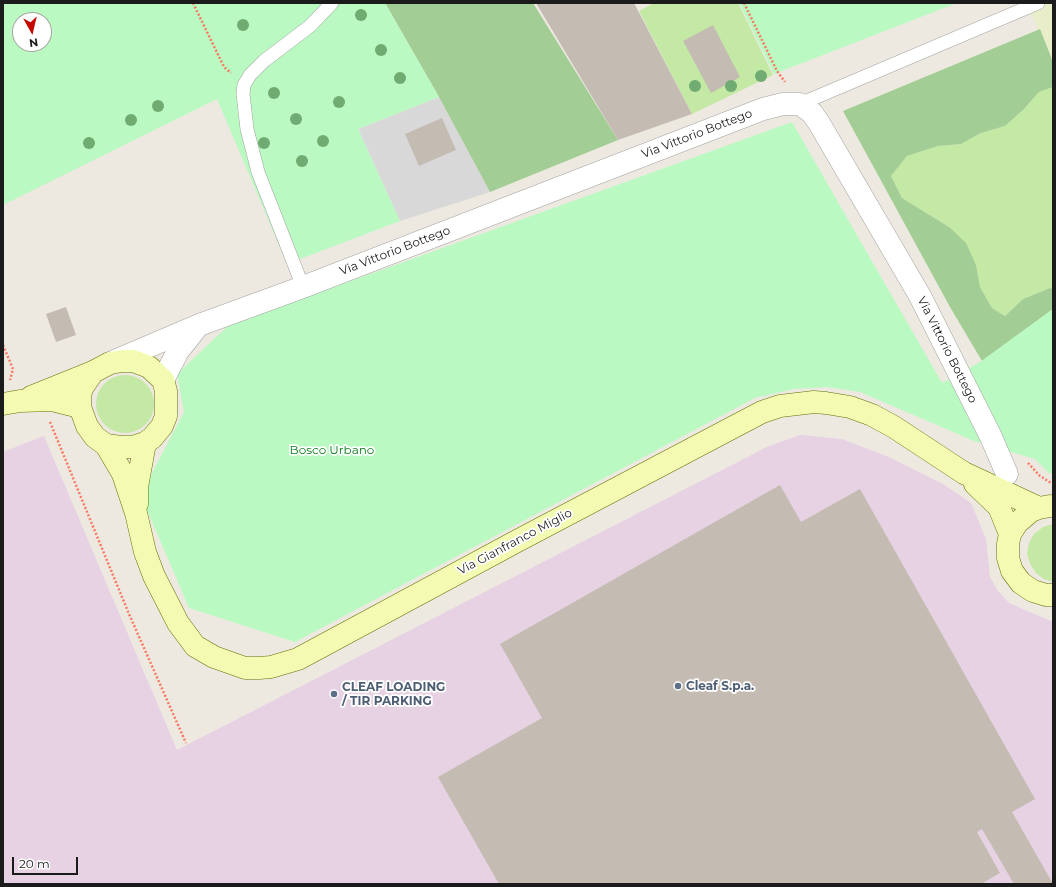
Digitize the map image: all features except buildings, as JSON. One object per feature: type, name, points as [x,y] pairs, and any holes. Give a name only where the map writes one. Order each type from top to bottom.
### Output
[{"type":"street","name":"Via Vittorio Bottego","points":[[102,368],[199,325],[303,287],[763,109],[783,104],[800,104],[812,113],[819,123],[920,296],[991,437],[1007,474]]},
{"type":"street","points":[[162,380],[178,351],[199,325]]},
{"type":"street","points":[[10,402],[102,368],[133,361],[149,368],[162,380],[166,391],[166,416],[162,426],[152,438],[133,447],[106,445],[95,437],[87,426],[80,407],[82,388],[102,368]]},
{"type":"street","points":[[10,402],[52,400],[80,407]]},
{"type":"street","name":"Via Gianfranco Miglio","points":[[106,445],[123,474],[136,513],[145,552],[154,576],[168,606],[185,634],[195,646],[214,657],[245,668],[259,668],[284,664],[310,653],[512,543],[762,412],[780,406],[814,402],[826,403],[844,406],[872,415],[894,427],[964,473],[1046,507]]},
{"type":"street","name":"Via Gianfranco Miglio","points":[[136,513],[137,486],[144,443]]},
{"type":"street","name":"Via Gianfranco Miglio","points":[[964,473],[998,507],[1010,534]]},
{"type":"street","points":[[1046,507],[1024,516],[1017,523],[1010,534],[1008,558],[1012,571],[1021,583],[1033,591],[1046,595],[1053,595]]},
{"type":"lane","points":[[303,287],[258,172],[247,128],[243,94],[244,85],[250,75],[264,62],[310,26],[332,3]]},
{"type":"lane","points":[[800,104],[1038,3]]},
{"type":"path","points":[[193,3],[224,67],[244,85]]},
{"type":"path","points":[[744,3],[783,80],[800,104]]},
{"type":"path","points":[[778,81],[789,81]]},
{"type":"path","points":[[3,345],[13,369],[10,402]]},
{"type":"path","points":[[49,420],[129,614],[186,743]]},
{"type":"shaded area","points":[[439,97],[490,192],[400,221],[358,129]]},
{"type":"shaded area","name":"Cleaf S.p.a.","points":[[800,435],[842,439],[891,458],[943,484],[971,503],[986,539],[990,577],[998,591],[1009,603],[1053,622],[1053,884],[3,884],[3,452],[44,436],[177,750],[767,447]]},
{"type":"green space","points":[[3,3],[385,3],[439,97],[358,129],[400,221],[287,264],[217,99],[3,205]]},
{"type":"green space","points":[[385,3],[533,3],[618,140],[490,192],[439,97]]},
{"type":"green space","points":[[654,3],[738,3],[773,75],[692,114],[639,11]]},
{"type":"green space","points":[[739,3],[957,3],[774,74]]},
{"type":"green space","points":[[1027,3],[1053,3],[1053,64]]},
{"type":"green space","points":[[1040,29],[1053,62],[1053,87],[1039,92],[1023,110],[1005,126],[981,133],[961,144],[938,146],[907,156],[891,176],[902,198],[949,227],[966,243],[976,265],[980,287],[992,308],[1005,316],[1023,299],[1050,288],[1053,289],[1053,309],[982,361],[950,307],[843,111]]},
{"type":"green space","points":[[1053,87],[1053,289],[1050,288],[1023,299],[1005,316],[992,308],[980,287],[976,265],[949,227],[902,198],[891,176],[907,156],[938,146],[961,144],[981,133],[1005,126],[1023,110],[1039,92]]},
{"type":"green space","name":"Bosco Urbano","points":[[792,122],[942,383],[980,362],[1053,309],[1053,474],[1049,473],[1035,459],[974,441],[860,392],[827,387],[794,389],[755,398],[295,642],[189,608],[147,510],[147,487],[153,471],[184,412],[177,374],[229,325]]},
{"type":"green space","points":[[125,375],[136,377],[149,388],[152,393],[154,404],[152,415],[141,428],[136,431],[125,433],[114,431],[101,420],[98,415],[96,404],[98,393],[109,380],[114,377]]},
{"type":"green space","points":[[1053,524],[1053,582],[1044,579],[1036,573],[1030,564],[1027,554],[1029,543],[1034,534],[1043,527]]},
{"type":"place","name":"Cleaf S.p.a.","points":[[678,686]]},
{"type":"place","name":"CLEAF LOADING / TIR PARKING","points":[[334,694]]}]
